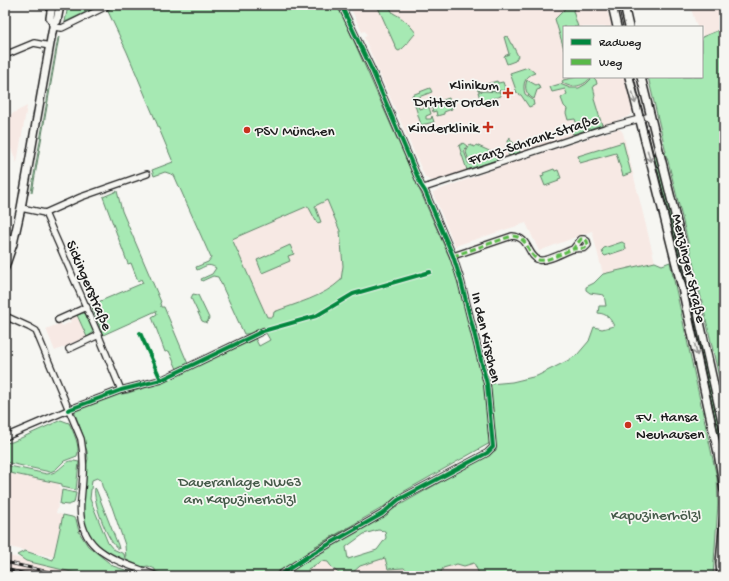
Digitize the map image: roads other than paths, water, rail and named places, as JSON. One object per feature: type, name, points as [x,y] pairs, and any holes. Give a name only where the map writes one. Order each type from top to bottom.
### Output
[{"type":"main road","points":[[5,267],[13,244],[21,208],[50,46],[53,25],[50,18],[52,5]]},
{"type":"main road","points":[[53,25],[57,21],[60,5]]},
{"type":"main road","points":[[612,5],[617,26]]},
{"type":"main road","points":[[624,5],[629,26]]},
{"type":"main road","name":"Menzinger Straße","points":[[629,78],[682,288],[718,453],[724,490]]},
{"type":"main road","name":"Menzinger Straße","points":[[641,78],[686,259],[724,430]]},
{"type":"main road","points":[[721,576],[721,551],[724,519]]},
{"type":"street","points":[[53,25],[62,28],[109,5]]},
{"type":"street","name":"In den Kirschen","points":[[278,576],[317,551],[382,514],[398,500],[487,453],[493,447],[484,369],[462,281],[424,188],[421,185],[369,64],[341,5]]},
{"type":"street","points":[[5,55],[34,43],[50,46]]},
{"type":"street","name":"Franz-Schrank-Straße","points":[[424,188],[605,128],[651,116]]},
{"type":"street","points":[[21,208],[46,213],[81,197],[147,174]]},
{"type":"street","name":"Sickingerstraße","points":[[46,213],[99,335],[121,390]]},
{"type":"street","points":[[453,256],[512,236],[516,236],[523,240],[533,255],[538,259],[545,260],[573,249]]},
{"type":"street","points":[[5,242],[13,244]]},
{"type":"street","points":[[58,320],[87,307]]},
{"type":"street","points":[[5,316],[29,327],[36,332],[75,424],[83,450],[84,469],[80,513],[81,521],[87,536],[98,550],[116,561],[157,576]]},
{"type":"street","points":[[5,437],[68,410],[121,390],[161,380],[263,331]]},
{"type":"street","points":[[69,349],[99,335]]},
{"type":"tram line","points":[[618,5],[623,26]]},
{"type":"tram line","points":[[634,78],[687,287],[724,461]]},
{"type":"railway","points":[[5,562],[66,576]]},
{"type":"railway","points":[[5,569],[35,576]]},
{"type":"place","name":"Klinikum Dritter Orden","points":[[508,93]]},
{"type":"place","name":"Kinderklinik","points":[[488,127]]},
{"type":"place","name":"PSV München","points":[[247,130]]},
{"type":"place","name":"FV. Hansa Neuhausen","points":[[628,425]]},
{"type":"park label","name":"Daueranlage NW63 am Kapuzinerhölzl","points":[[240,490]]},
{"type":"park label","name":"Kapuzinerhölzl","points":[[656,514]]}]
